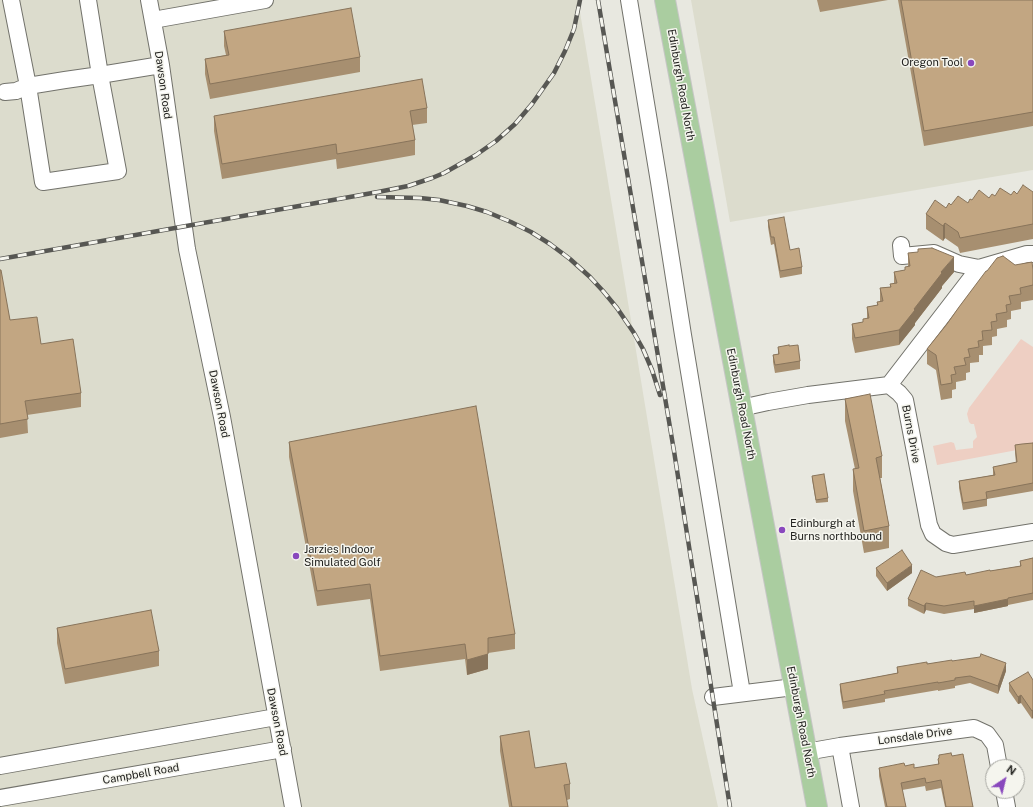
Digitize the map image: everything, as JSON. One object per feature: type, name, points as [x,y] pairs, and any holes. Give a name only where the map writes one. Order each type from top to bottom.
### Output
[{"type":"main road","name":"Edinburgh Road North","points":[[665,0],[817,807]]},
{"type":"street","points":[[11,0],[28,86],[43,182],[118,171],[88,0]]},
{"type":"street","name":"Dawson Road","points":[[149,0],[161,65],[187,249],[222,417],[293,807]]},
{"type":"street","points":[[153,20],[266,0]]},
{"type":"street","points":[[629,0],[742,693]]},
{"type":"street","points":[[5,92],[16,91],[28,86],[161,65]]},
{"type":"street","points":[[901,245],[902,256],[934,253],[959,264],[979,268],[1027,254],[1033,254]]},
{"type":"street","points":[[742,408],[808,395],[889,385],[979,268]]},
{"type":"street","name":"Burns Drive","points":[[889,385],[894,388],[905,400],[929,525],[933,534],[946,543],[953,545],[1033,532]]},
{"type":"street","points":[[713,697],[794,687]]},
{"type":"street","points":[[0,766],[276,717]]},
{"type":"street","name":"Lonsdale Drive","points":[[806,752],[974,728],[987,734],[995,745],[998,759]]},
{"type":"street","points":[[840,746],[851,807]]},
{"type":"street","name":"Campbell Road","points":[[0,798],[282,749]]},
{"type":"shaded area","points":[[0,0],[578,0],[692,689],[718,807],[0,807]]},
{"type":"shaded area","points":[[691,0],[1033,0],[1033,170],[730,222]]},
{"type":"shaded area","points":[[1021,339],[1033,347],[1033,447],[937,465],[933,446],[951,442],[954,443],[956,450],[973,448],[973,441],[977,437],[974,424],[969,422],[967,414],[969,408]]},
{"type":"building","name":"Oregon Tool","points":[[901,0],[1033,0],[1033,112],[924,131]]},
{"type":"building","points":[[351,8],[360,57],[210,84],[205,59],[229,55],[224,31]]},
{"type":"building","points":[[422,79],[427,108],[410,111],[415,140],[337,154],[336,144],[222,164],[214,116]]},
{"type":"building","points":[[1023,185],[1033,192],[1033,224],[960,238],[958,232],[945,223],[943,226],[926,214],[935,200],[946,208],[949,203],[951,205],[958,196],[968,203],[979,190],[989,198],[992,194],[995,196],[1000,188],[1011,195],[1014,191],[1017,194]]},
{"type":"building","points":[[784,217],[790,250],[799,248],[802,267],[780,271],[774,237],[771,237],[768,220]]},
{"type":"building","points":[[932,248],[954,257],[941,272],[942,273],[899,330],[855,338],[852,324],[863,322],[863,319],[869,318],[867,307],[878,305],[877,302],[883,301],[880,288],[891,287],[890,284],[897,283],[894,272],[905,270],[905,267],[910,266],[908,253],[918,252],[918,249]]},
{"type":"building","points":[[1003,256],[1015,265],[1032,262],[1033,285],[1020,288],[1021,294],[1009,296],[1011,304],[1006,305],[1007,312],[996,314],[997,321],[991,322],[992,330],[982,331],[983,340],[978,341],[979,347],[968,349],[970,357],[964,358],[966,365],[954,367],[956,374],[951,375],[952,383],[941,385],[936,355],[927,349],[986,271],[997,258]]},
{"type":"building","points":[[0,270],[10,320],[37,317],[41,344],[73,339],[81,393],[25,401],[28,419],[0,424]]},
{"type":"building","points":[[798,345],[800,361],[775,365],[773,355],[779,354],[778,347]]},
{"type":"building","points":[[870,394],[882,456],[876,458],[889,526],[864,531],[853,469],[859,468],[845,399]]},
{"type":"building","points":[[476,406],[515,634],[488,638],[488,654],[467,660],[465,644],[380,656],[370,584],[317,591],[289,442]]},
{"type":"building","points":[[1033,443],[1033,483],[986,492],[987,499],[963,503],[959,481],[995,475],[993,467],[1017,462],[1015,445]]},
{"type":"building","points":[[824,474],[828,498],[816,500],[812,476]]},
{"type":"building","points":[[902,550],[912,565],[887,583],[876,568]]},
{"type":"building","points":[[1033,558],[1033,593],[974,606],[974,601],[944,606],[926,603],[924,606],[908,599],[921,570],[936,577],[965,572],[966,575],[1021,566],[1020,561]]},
{"type":"building","points":[[151,610],[159,651],[65,669],[57,628]]},
{"type":"building","points":[[981,654],[1006,663],[998,686],[970,676],[955,678],[955,680],[938,683],[884,691],[885,694],[843,702],[840,684],[898,673],[897,667],[927,662],[927,664],[980,657]]},
{"type":"building","points":[[1028,672],[1033,680],[1032,711],[1021,695],[1018,697],[1009,683]]},
{"type":"building","points":[[529,731],[535,768],[566,763],[570,784],[564,785],[568,807],[512,807],[500,736]]},
{"type":"building","points":[[951,753],[952,756],[963,754],[973,807],[946,807],[941,780],[926,783],[925,778],[901,783],[906,807],[887,807],[879,768],[904,763],[905,766],[914,764],[914,768],[939,764],[939,755]]},
{"type":"railway","points":[[0,259],[378,192],[408,186],[444,173],[476,155],[496,141],[515,124],[532,104],[554,73],[565,51],[574,29],[580,0]]},
{"type":"railway","points":[[598,0],[674,451],[730,807]]},
{"type":"railway","points":[[377,197],[420,198],[439,200],[467,206],[511,222],[550,244],[590,277],[617,308],[643,349],[660,395]]},
{"type":"place","name":"Oregon Tool","points":[[971,63]]},
{"type":"place","name":"Edinburgh at Burns northbound","points":[[782,530]]},
{"type":"place","name":"Jarzies Indoor Simulated Golf","points":[[296,556]]}]
